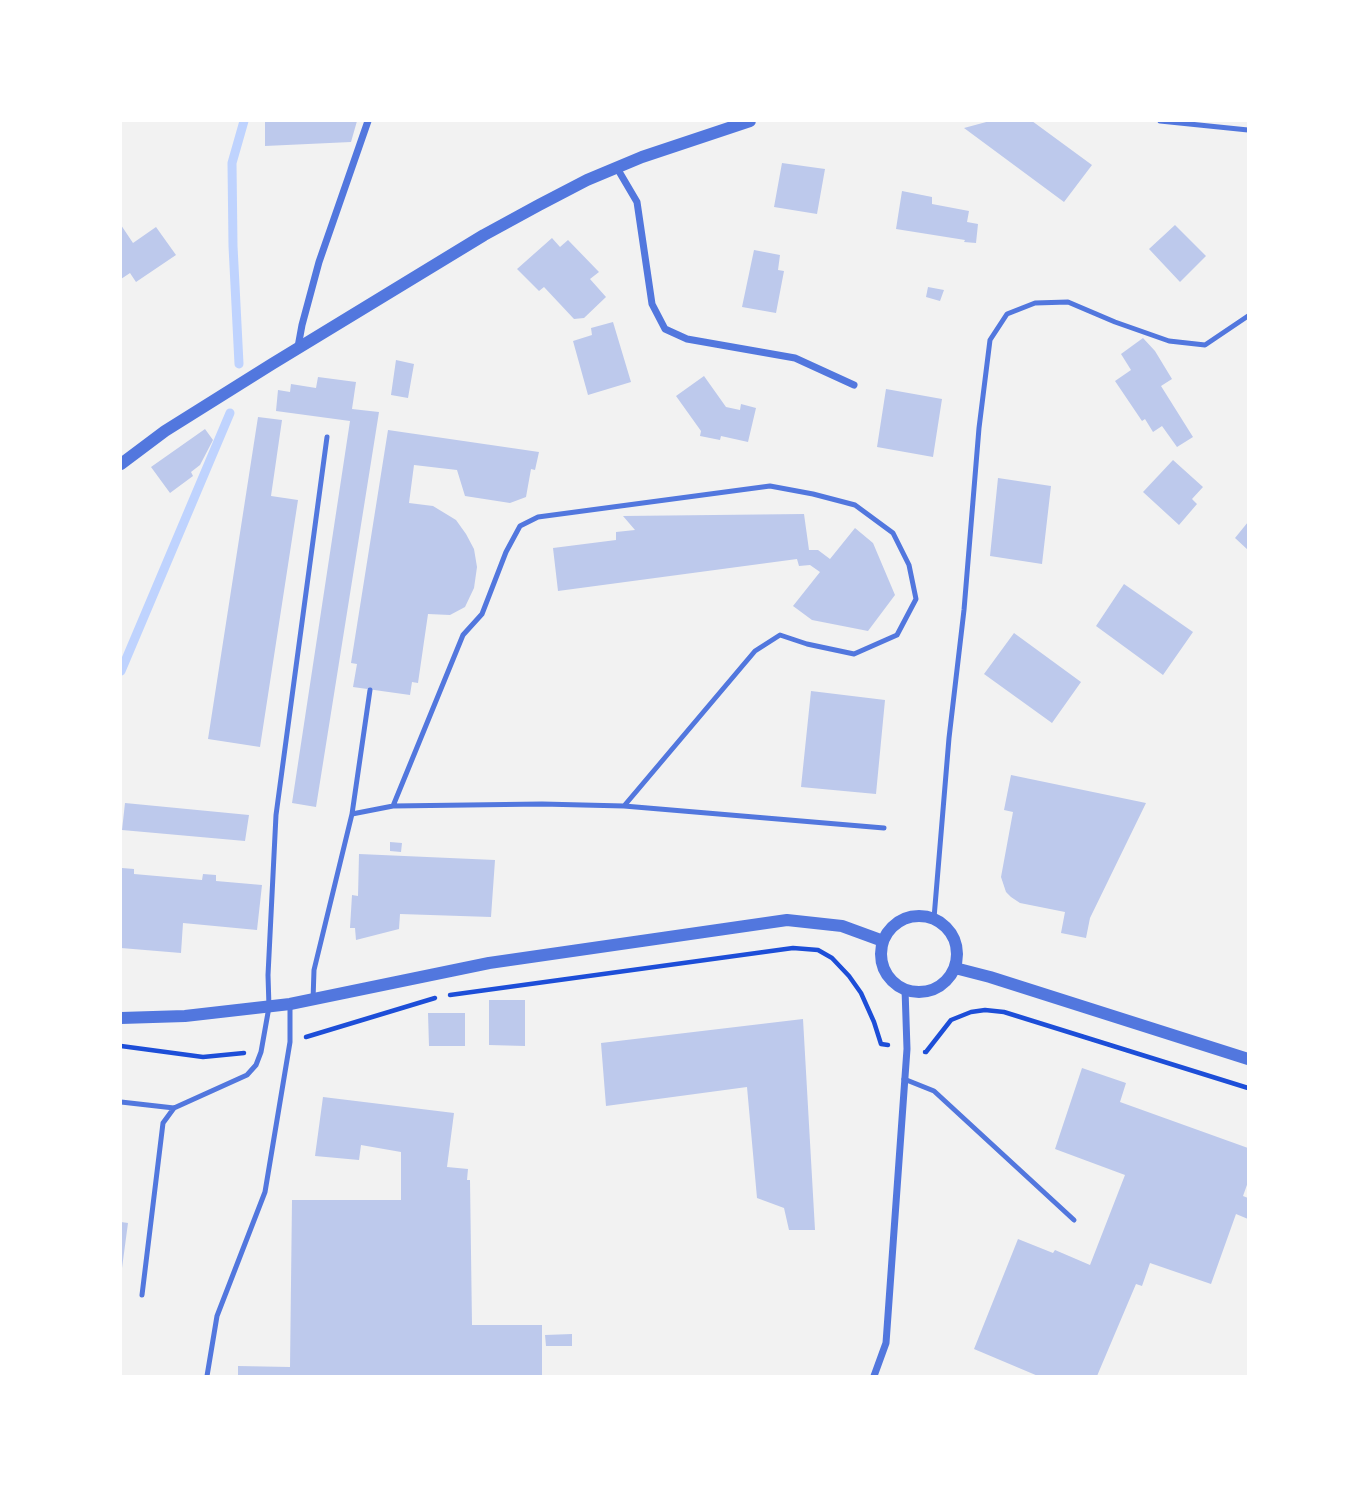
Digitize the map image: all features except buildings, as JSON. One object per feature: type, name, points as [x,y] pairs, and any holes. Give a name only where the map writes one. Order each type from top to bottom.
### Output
[{"type":"street","points":[[298,348],[319,262],[368,121]]},
{"type":"street","points":[[121,464],[165,431],[484,235],[575,186],[642,157],[750,121]]},
{"type":"street","points":[[617,168],[637,202],[652,304],[665,329],[687,339],[794,358],[854,385]]},
{"type":"street","points":[[919,915],[934,918],[946,927],[954,939],[957,954],[955,968],[939,986],[917,991],[905,989],[893,981],[885,969],[881,955],[883,941],[891,928],[904,919],[919,915]]},
{"type":"street","points":[[121,1018],[185,1016],[290,1004],[489,962],[787,920],[842,926],[883,941]]},
{"type":"street","points":[[955,968],[1248,1059]]},
{"type":"street","points":[[874,1376],[886,1343],[907,1048],[905,989]]},
{"type":"lane","points":[[1160,121],[1248,130]]},
{"type":"lane","points":[[934,918],[979,428],[990,340],[1007,314],[1035,303],[1069,302],[1169,341],[1205,345],[1248,316]]},
{"type":"lane","points":[[142,1295],[163,1123],[174,1108],[247,1075],[256,1065],[261,1052],[269,1007],[268,975],[276,815],[327,437]]},
{"type":"lane","points":[[393,806],[463,635],[482,614],[506,552],[520,526],[538,517],[770,486],[855,505],[893,533],[909,565],[916,599],[897,635],[854,654],[780,635],[755,651],[624,806]]},
{"type":"lane","points":[[313,1000],[314,971],[352,814],[370,690]]},
{"type":"lane","points":[[352,814],[393,806],[624,806],[884,828]]},
{"type":"lane","points":[[207,1376],[217,1316],[265,1192],[290,1042],[290,1004]]},
{"type":"lane","points":[[905,1079],[934,1091],[1074,1220]]},
{"type":"lane","points":[[121,1102],[174,1108]]},
{"type":"path","points":[[290,1042],[442,996],[793,948],[818,950],[832,958],[849,975],[862,993],[881,1044],[926,1052],[951,1020],[971,1012],[1004,1012],[1248,1088]]},
{"type":"path","points":[[121,1046],[203,1057],[261,1052]]},
{"type":"waterway","points":[[239,364],[232,163],[244,121]]},
{"type":"waterway","points":[[121,671],[230,413]]}]
